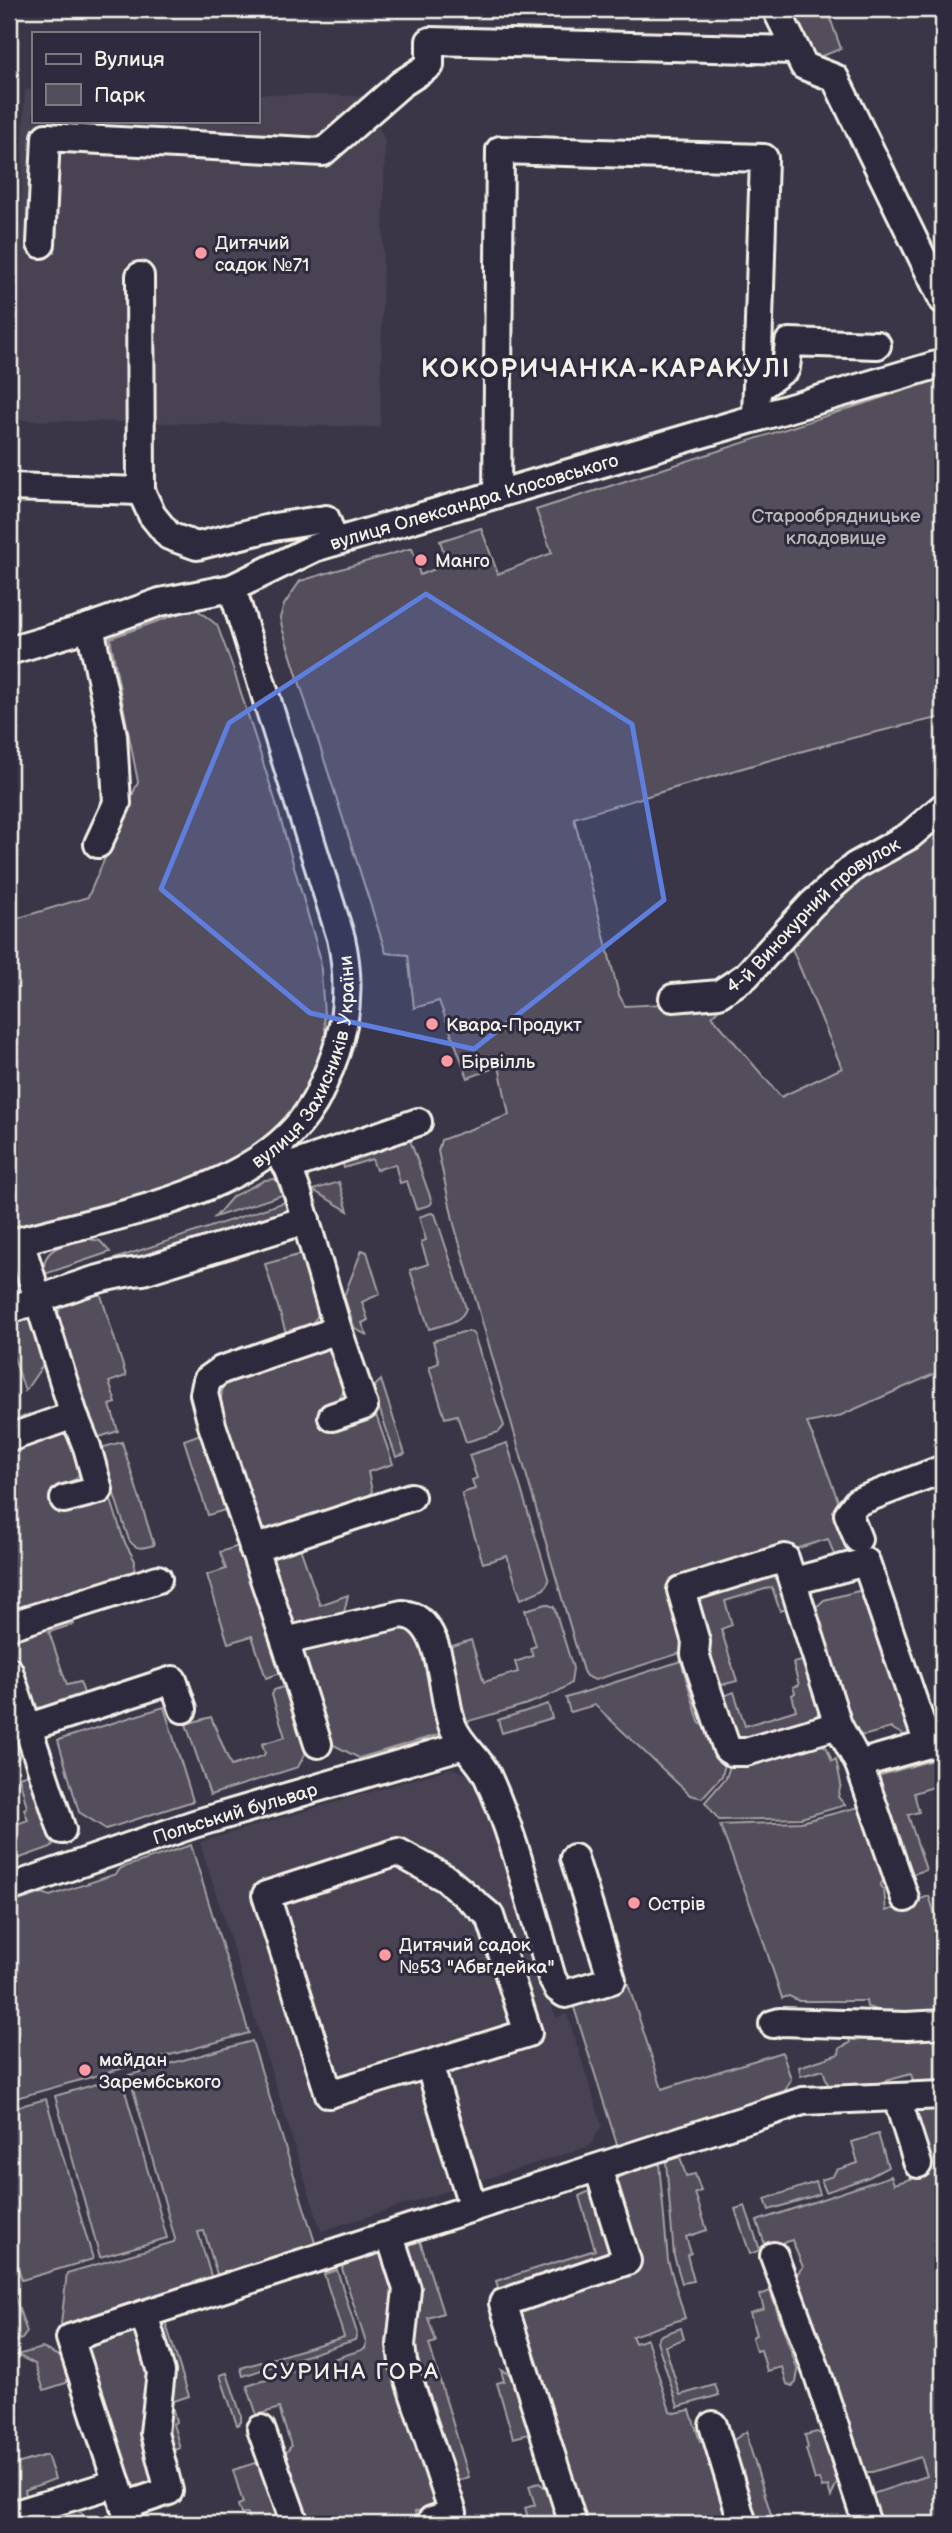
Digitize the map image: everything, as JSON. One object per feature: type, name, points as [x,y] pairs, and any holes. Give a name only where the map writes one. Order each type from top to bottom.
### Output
[{"type":"street","points":[[776,9],[804,66],[835,78],[943,300]]},
{"type":"street","points":[[41,244],[46,137],[323,152],[401,84],[430,65],[430,41],[795,50]]},
{"type":"street","points":[[497,494],[500,150],[764,158],[756,418]]},
{"type":"street","points":[[140,276],[141,491],[152,515],[169,536],[197,546],[274,527],[326,519],[334,542]]},
{"type":"street","points":[[757,388],[786,368],[789,342],[877,345]]},
{"type":"street","name":"вулиця Олександра Клосовського","points":[[9,651],[90,627],[160,602],[232,588],[314,548],[943,363]]},
{"type":"street","points":[[9,487],[141,491]]},
{"type":"street","name":"вулиця Захисників України","points":[[14,1242],[130,1214],[281,1158],[290,1134],[312,1106],[338,1048],[348,985],[341,938],[232,588]]},
{"type":"street","points":[[90,627],[113,735],[117,803],[99,844]]},
{"type":"street","name":"4-й Винокурний провулок","points":[[673,998],[719,994],[746,976],[812,904],[855,866],[909,836],[943,807]]},
{"type":"street","points":[[332,1417],[364,1406],[338,1330],[306,1220],[281,1158],[418,1122]]},
{"type":"street","points":[[9,1310],[306,1220]]},
{"type":"street","points":[[14,1242],[39,1299],[74,1415],[88,1447],[99,1490],[64,1499]]},
{"type":"street","points":[[317,1744],[204,1394],[207,1380],[221,1370],[338,1330]]},
{"type":"street","points":[[9,1438],[74,1415]]},
{"type":"street","points":[[858,1539],[848,1514],[857,1502],[943,1468]]},
{"type":"street","points":[[253,1549],[411,1497]]},
{"type":"street","points":[[838,1725],[746,1752],[732,1752],[725,1744],[695,1654],[696,1642],[681,1590],[785,1558],[838,1725],[859,1764],[905,1898]]},
{"type":"street","points":[[794,1581],[866,1562],[936,1742],[859,1764]]},
{"type":"street","points":[[9,1626],[158,1579]]},
{"type":"street","points":[[285,1641],[402,1614],[421,1620],[433,1641],[453,1727],[464,1745],[477,1758],[493,1790],[552,1978],[558,1989],[565,1994],[612,1980],[574,1858]]},
{"type":"street","points":[[9,1671],[62,1830]]},
{"type":"street","points":[[29,1727],[173,1680],[183,1709]]},
{"type":"street","name":"Польський бульвар","points":[[9,1888],[194,1824],[464,1745]]},
{"type":"street","points":[[398,1852],[445,1878],[489,1916],[528,2033],[429,2064],[329,2094],[266,1895],[398,1852]]},
{"type":"street","points":[[773,2024],[943,2024]]},
{"type":"street","points":[[429,2064],[473,2208]]},
{"type":"street","points":[[123,2505],[70,2338],[803,2101],[943,2095]]},
{"type":"street","points":[[897,2098],[918,2165]]},
{"type":"street","points":[[573,2524],[503,2303],[626,2261],[598,2168]]},
{"type":"street","points":[[390,2236],[407,2289],[401,2345],[403,2362],[453,2513],[432,2520]]},
{"type":"street","points":[[774,2256],[817,2372],[867,2524]]},
{"type":"street","points":[[9,2516],[123,2505],[169,2491],[154,2426],[161,2372],[144,2314]]},
{"type":"street","points":[[713,2425],[743,2524]]},
{"type":"street","points":[[261,2429],[295,2524]]},
{"type":"highlighted area","points":[[426,594],[632,724],[664,900],[474,1049],[310,1013],[161,889],[229,723]]},
{"type":"shaded area","name":"Дитячий садок №71","points":[[25,90],[32,90],[32,122],[259,122],[259,94],[364,96],[385,140],[380,427],[17,420],[14,406]]},
{"type":"shaded area","name":"Дитячий садок №53 \"Абвгдейка\"","points":[[452,1768],[476,1778],[556,2018],[567,2014],[602,2125],[590,2146],[321,2231],[200,1842]]},
{"type":"green space","points":[[783,9],[846,9],[829,15],[841,49],[816,58],[807,58]]},
{"type":"green space","name":"Старообрядницьке кладовище","points":[[943,378],[943,717],[803,751],[574,818],[619,995],[625,1006],[704,1002],[718,1010],[712,1016],[781,1097],[842,1068],[787,937],[823,906],[943,821],[943,1239],[938,1242],[943,1251],[943,1370],[837,1417],[807,1423],[857,1552],[835,1557],[828,1539],[674,1586],[690,1641],[684,1652],[595,1680],[586,1676],[583,1671],[454,1224],[438,1151],[441,1140],[509,1115],[499,1066],[468,1078],[439,1001],[414,1008],[408,955],[386,953],[280,618],[284,605],[300,581],[412,548],[420,575],[448,564],[440,541],[481,528],[498,574],[552,553],[536,510]]},
{"type":"green space","points":[[195,608],[217,625],[275,800],[320,957],[328,1071],[258,1159],[9,1244],[9,921],[88,897],[138,782],[110,638]]},
{"type":"green space","points":[[409,1137],[432,1202],[416,1209],[407,1181],[400,1183],[395,1164],[376,1170],[372,1159],[344,1168],[341,1157]]},
{"type":"green space","points":[[275,1179],[288,1193],[215,1217],[233,1196],[265,1180]]},
{"type":"green space","points":[[339,1182],[348,1211],[313,1190]]},
{"type":"green space","points":[[291,1200],[289,1214],[249,1228],[54,1282],[51,1280]]},
{"type":"green space","points":[[435,1214],[466,1308],[456,1320],[429,1329],[410,1270],[428,1264],[421,1242],[426,1240],[419,1217]]},
{"type":"green space","points":[[84,1238],[100,1241],[110,1252],[45,1274],[44,1265],[50,1253]]},
{"type":"green space","points":[[362,1250],[367,1252],[380,1294],[362,1302],[368,1320],[362,1323],[367,1335],[355,1329],[344,1296]]},
{"type":"green space","points":[[302,1254],[319,1313],[309,1325],[286,1333],[265,1264]]},
{"type":"green space","points":[[100,1292],[126,1376],[109,1382],[116,1403],[110,1405],[118,1431],[99,1437],[93,1431],[58,1313],[62,1304]]},
{"type":"green space","points":[[31,1315],[45,1362],[25,1391],[9,1343],[9,1318]]},
{"type":"green space","points":[[471,1332],[474,1335],[504,1426],[499,1432],[466,1442],[457,1415],[445,1418],[429,1367],[439,1363],[433,1341]]},
{"type":"green space","points":[[324,1347],[331,1350],[345,1390],[336,1402],[322,1408],[330,1430],[376,1415],[393,1464],[368,1472],[372,1491],[367,1501],[260,1539],[220,1408],[223,1382]]},
{"type":"green space","points":[[381,1380],[405,1454],[396,1457],[374,1393],[375,1386]]},
{"type":"green space","points":[[61,1432],[70,1433],[83,1469],[76,1479],[54,1488],[60,1513],[111,1500],[124,1541],[135,1561],[134,1573],[9,1615],[9,1447]]},
{"type":"green space","points":[[203,1433],[228,1509],[208,1515],[184,1440]]},
{"type":"green space","points":[[122,1442],[154,1545],[143,1548],[137,1547],[129,1540],[101,1454],[104,1447]]},
{"type":"green space","points":[[507,1443],[549,1581],[544,1589],[521,1599],[507,1556],[483,1563],[462,1496],[462,1493],[475,1489],[472,1480],[477,1478],[469,1455]]},
{"type":"green space","points":[[298,1542],[320,1605],[348,1595],[343,1617],[303,1630],[292,1625],[265,1553]]},
{"type":"green space","points":[[239,1546],[281,1673],[266,1678],[252,1636],[228,1643],[207,1575],[226,1569],[220,1552]]},
{"type":"green space","points":[[778,1572],[795,1607],[780,1611],[772,1587],[725,1601],[732,1625],[721,1629],[737,1681],[717,1686],[694,1612],[696,1595]]},
{"type":"green space","points":[[866,1589],[917,1735],[909,1738],[891,1728],[855,1736],[814,1609],[824,1600]]},
{"type":"green space","points":[[546,1604],[554,1607],[573,1668],[571,1683],[534,1702],[459,1724],[443,1649],[471,1640],[484,1682],[518,1672],[515,1662],[533,1656],[530,1648],[536,1646],[525,1610]]},
{"type":"green space","points":[[72,1617],[74,1624],[49,1632],[67,1685],[80,1682],[85,1696],[37,1713],[31,1706],[9,1638]]},
{"type":"green space","points":[[415,1624],[447,1732],[359,1758],[326,1741],[301,1654],[303,1646]]},
{"type":"green space","points":[[807,1660],[821,1709],[815,1718],[739,1745],[720,1697],[734,1692],[745,1726],[796,1710],[792,1695],[795,1693],[793,1687],[799,1685],[793,1663]]},
{"type":"green space","points":[[681,1661],[699,1722],[707,1732],[716,1755],[725,1764],[722,1776],[702,1798],[690,1795],[595,1705],[570,1712],[566,1698]]},
{"type":"green space","points":[[289,1685],[309,1747],[298,1767],[210,1795],[186,1724],[211,1717],[231,1766],[263,1756],[265,1753],[262,1744],[285,1737],[272,1695],[274,1690]]},
{"type":"green space","points":[[548,1704],[552,1718],[502,1733],[498,1720]]},
{"type":"green space","points":[[164,1707],[193,1801],[106,1829],[79,1812],[58,1740]]},
{"type":"green space","points":[[9,1713],[21,1752],[18,1759],[12,1761],[9,1750]]},
{"type":"green space","points":[[819,1743],[827,1748],[832,1761],[836,1759],[841,1784],[838,1797],[845,1805],[801,1818],[719,1820],[705,1802],[726,1778],[730,1766]]},
{"type":"green space","points":[[943,1757],[943,1784],[914,1793],[919,1812],[908,1815],[926,1870],[909,1875],[874,1777]]},
{"type":"green space","points":[[34,1772],[57,1839],[51,1847],[9,1862],[9,1838],[12,1837],[9,1827],[28,1820],[19,1777]]},
{"type":"green space","points":[[863,1806],[886,1875],[880,1886],[884,1890],[886,1911],[929,1896],[935,1914],[943,1912],[943,2014],[889,2013],[867,2007],[866,2001],[799,2001],[789,1996],[782,1998],[720,1825],[801,1822]]},
{"type":"green space","points":[[191,1845],[249,2033],[9,2100],[9,1904],[43,1893],[50,1896],[116,1874],[121,1868]]},
{"type":"green space","points":[[628,1984],[662,2089],[782,2052],[791,2079],[782,2097],[619,2151],[572,2001]]},
{"type":"green space","points":[[943,2033],[943,2086],[915,2086],[911,2074],[839,2094],[830,2091],[823,2070],[801,2076],[799,2067],[839,2054],[840,2048],[850,2043],[849,2039],[901,2040]]},
{"type":"green space","points":[[252,2041],[317,2249],[219,2281],[204,2231],[198,2232],[213,2283],[60,2333],[67,2273],[174,2242],[175,2239],[129,2075]]},
{"type":"green space","points":[[121,2077],[167,2238],[100,2257],[55,2096]]},
{"type":"green space","points":[[46,2099],[93,2259],[22,2280],[9,2240],[9,2109]]},
{"type":"green space","points":[[943,2103],[943,2524],[877,2524],[872,2497],[875,2493],[927,2476],[921,2457],[872,2472],[862,2472],[795,2276],[803,2267],[792,2240],[766,2248],[757,2221],[891,2176],[894,2184],[924,2175],[910,2110]]},
{"type":"green space","points":[[878,2134],[888,2167],[869,2177],[826,2192],[821,2180],[833,2176],[836,2170],[858,2163],[852,2142]]},
{"type":"green space","points":[[680,2157],[686,2176],[695,2174],[701,2191],[695,2193],[707,2230],[686,2237],[691,2253],[687,2255],[694,2281],[682,2283],[674,2256],[666,2161]]},
{"type":"green space","points":[[659,2163],[668,2261],[685,2318],[632,2336],[635,2343],[647,2339],[670,2411],[675,2413],[690,2410],[700,2441],[712,2446],[736,2524],[582,2524],[514,2307],[635,2267],[613,2182],[616,2178]]},
{"type":"green space","points":[[816,2182],[820,2194],[769,2210],[765,2199]]},
{"type":"green space","points":[[594,2189],[613,2250],[608,2256],[501,2297],[496,2281],[595,2250],[579,2196]]},
{"type":"green space","points":[[745,2206],[760,2250],[750,2254],[735,2209]]},
{"type":"green space","points":[[420,2241],[443,2313],[428,2318],[436,2342],[429,2344],[469,2477],[450,2483],[409,2359],[402,2248]]},
{"type":"green space","points":[[386,2251],[390,2255],[437,2505],[415,2512],[418,2524],[301,2524],[281,2460],[291,2446],[279,2408],[257,2415],[247,2386],[365,2349],[366,2343],[342,2268],[346,2264]]},
{"type":"green space","points":[[337,2270],[357,2333],[355,2340],[243,2376],[241,2368],[344,2337],[324,2274]]},
{"type":"green space","points":[[9,2286],[27,2332],[22,2339],[9,2344],[11,2324]]},
{"type":"green space","points":[[770,2291],[798,2371],[796,2383],[792,2386],[787,2384],[782,2367],[767,2371],[761,2350],[756,2351],[752,2337],[756,2335],[750,2313],[764,2309],[760,2295]]},
{"type":"green space","points":[[165,2321],[189,2396],[171,2402],[176,2422],[173,2424],[180,2448],[168,2452],[158,2323]]},
{"type":"green space","points":[[137,2328],[145,2332],[161,2481],[131,2496],[85,2346]]},
{"type":"green space","points":[[681,2328],[684,2339],[665,2346],[680,2395],[715,2385],[719,2395],[678,2407],[657,2341],[661,2335]]},
{"type":"green space","points":[[42,2348],[61,2357],[68,2378],[66,2383],[44,2390],[35,2364],[17,2355]]},
{"type":"green space","points":[[501,2370],[511,2375],[529,2434],[513,2438],[497,2383],[504,2381]]},
{"type":"green space","points":[[227,2373],[241,2415],[241,2422],[237,2425],[220,2375]]},
{"type":"green space","points":[[747,2431],[774,2524],[755,2524],[731,2442]]},
{"type":"green space","points":[[817,2432],[822,2435],[837,2482],[831,2497],[828,2486],[822,2488],[819,2479],[815,2480],[806,2449],[805,2435]]},
{"type":"green space","points":[[47,2455],[55,2479],[25,2490],[27,2499],[24,2501],[15,2496],[9,2479],[9,2469]]},
{"type":"green space","points":[[255,2463],[264,2468],[282,2524],[250,2524],[247,2513],[241,2514],[238,2505],[243,2503],[233,2470]]},
{"type":"green space","points":[[539,2483],[548,2490],[559,2524],[530,2524],[525,2508],[535,2505],[529,2486]]},
{"type":"green space","points":[[75,2509],[83,2514],[89,2524],[37,2524],[45,2515]]},
{"type":"place","name":"Дитячий садок №71","points":[[201,253]]},
{"type":"place","name":"Манго","points":[[421,560]]},
{"type":"place","name":"Квара-Продукт","points":[[432,1024]]},
{"type":"place","name":"Бірвілль","points":[[447,1061]]},
{"type":"place","name":"Острів","points":[[634,1903]]},
{"type":"place","name":"Дитячий садок №53 \"Абвгдейка\"","points":[[385,1955]]},
{"type":"place","name":"майдан Зарембського","points":[[85,2070]]},
{"type":"district","name":"КОКОРИЧАНКА-КАРАКУЛІ","points":[[606,368]]},
{"type":"district","name":"СУРИНА ГОРА","points":[[351,2371]]}]
